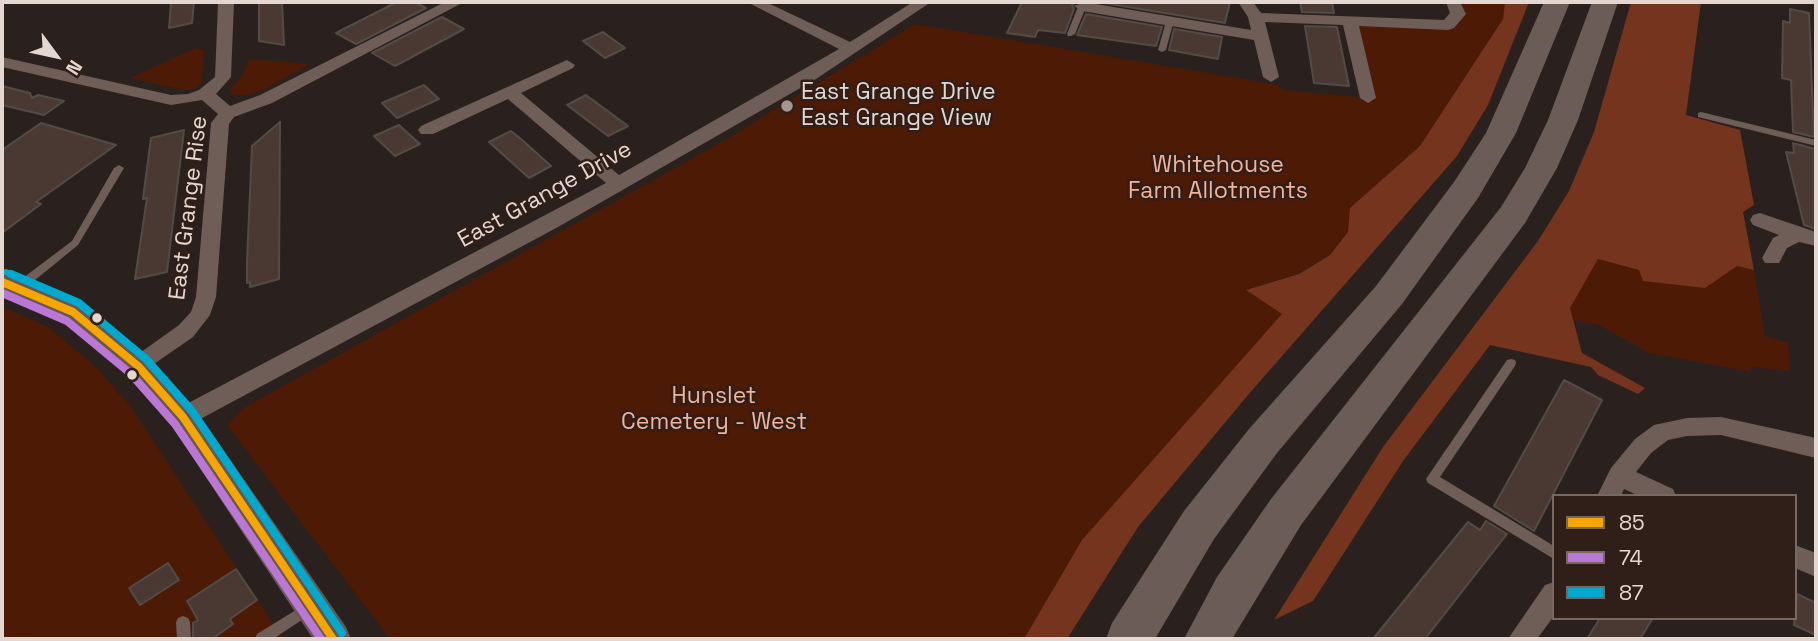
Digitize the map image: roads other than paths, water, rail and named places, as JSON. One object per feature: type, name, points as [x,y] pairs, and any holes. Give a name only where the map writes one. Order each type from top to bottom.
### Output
[{"type":"highway","points":[[1129,639],[1199,525],[1263,441],[1389,295],[1466,190],[1501,134],[1556,2]]},
{"type":"highway","points":[[1207,639],[1233,592],[1286,512],[1513,215],[1541,168],[1563,120],[1605,2]]},
{"type":"street","name":"East Grange Rise","points":[[138,366],[186,331],[200,315],[206,297],[220,123],[228,113],[205,94],[216,88],[223,77],[226,2]]},
{"type":"street","points":[[228,113],[265,99],[456,2]]},
{"type":"street","points":[[754,2],[849,48]]},
{"type":"street","name":"East Grange Drive","points":[[183,417],[551,222],[616,182],[759,105],[922,2]]},
{"type":"street","points":[[1245,2],[1256,17],[1271,77]]},
{"type":"street","points":[[1256,17],[1448,25],[1458,14],[1453,2]]},
{"type":"street","points":[[1083,4],[1261,36]]},
{"type":"street","points":[[1350,22],[1368,98]]},
{"type":"street","points":[[2,62],[171,100],[190,100],[205,94]]},
{"type":"street","points":[[427,130],[567,65]]},
{"type":"street","points":[[510,92],[616,182]]},
{"type":"street","points":[[1760,220],[1807,237]]},
{"type":"street","points":[[1772,258],[1780,243],[1807,237]]},
{"type":"street","points":[[10,285],[73,312],[138,366],[183,417],[333,639]]},
{"type":"street","points":[[1655,494],[1614,485],[1643,446],[1662,432],[1687,427],[1721,426],[1816,448]]},
{"type":"street","points":[[1797,556],[1816,565]]},
{"type":"street","points":[[1521,639],[1552,597]]},
{"type":"lane","points":[[1071,34],[1083,4]]},
{"type":"lane","points":[[1162,50],[1170,20]]},
{"type":"lane","points":[[1701,115],[1816,143]]},
{"type":"lane","points":[[10,285],[75,243],[119,168]]},
{"type":"lane","points":[[1511,363],[1432,479],[1552,552]]},
{"type":"lane","points":[[262,639],[312,607]]},
{"type":"lane","points":[[183,622],[184,639]]},
{"type":"place","name":"East Grange Drive East Grange View","points":[[787,106]]},
{"type":"park label","name":"Whitehouse Farm Allotments","points":[[1218,179]]},
{"type":"park label","name":"Hunslet Cemetery - West","points":[[714,410]]}]
